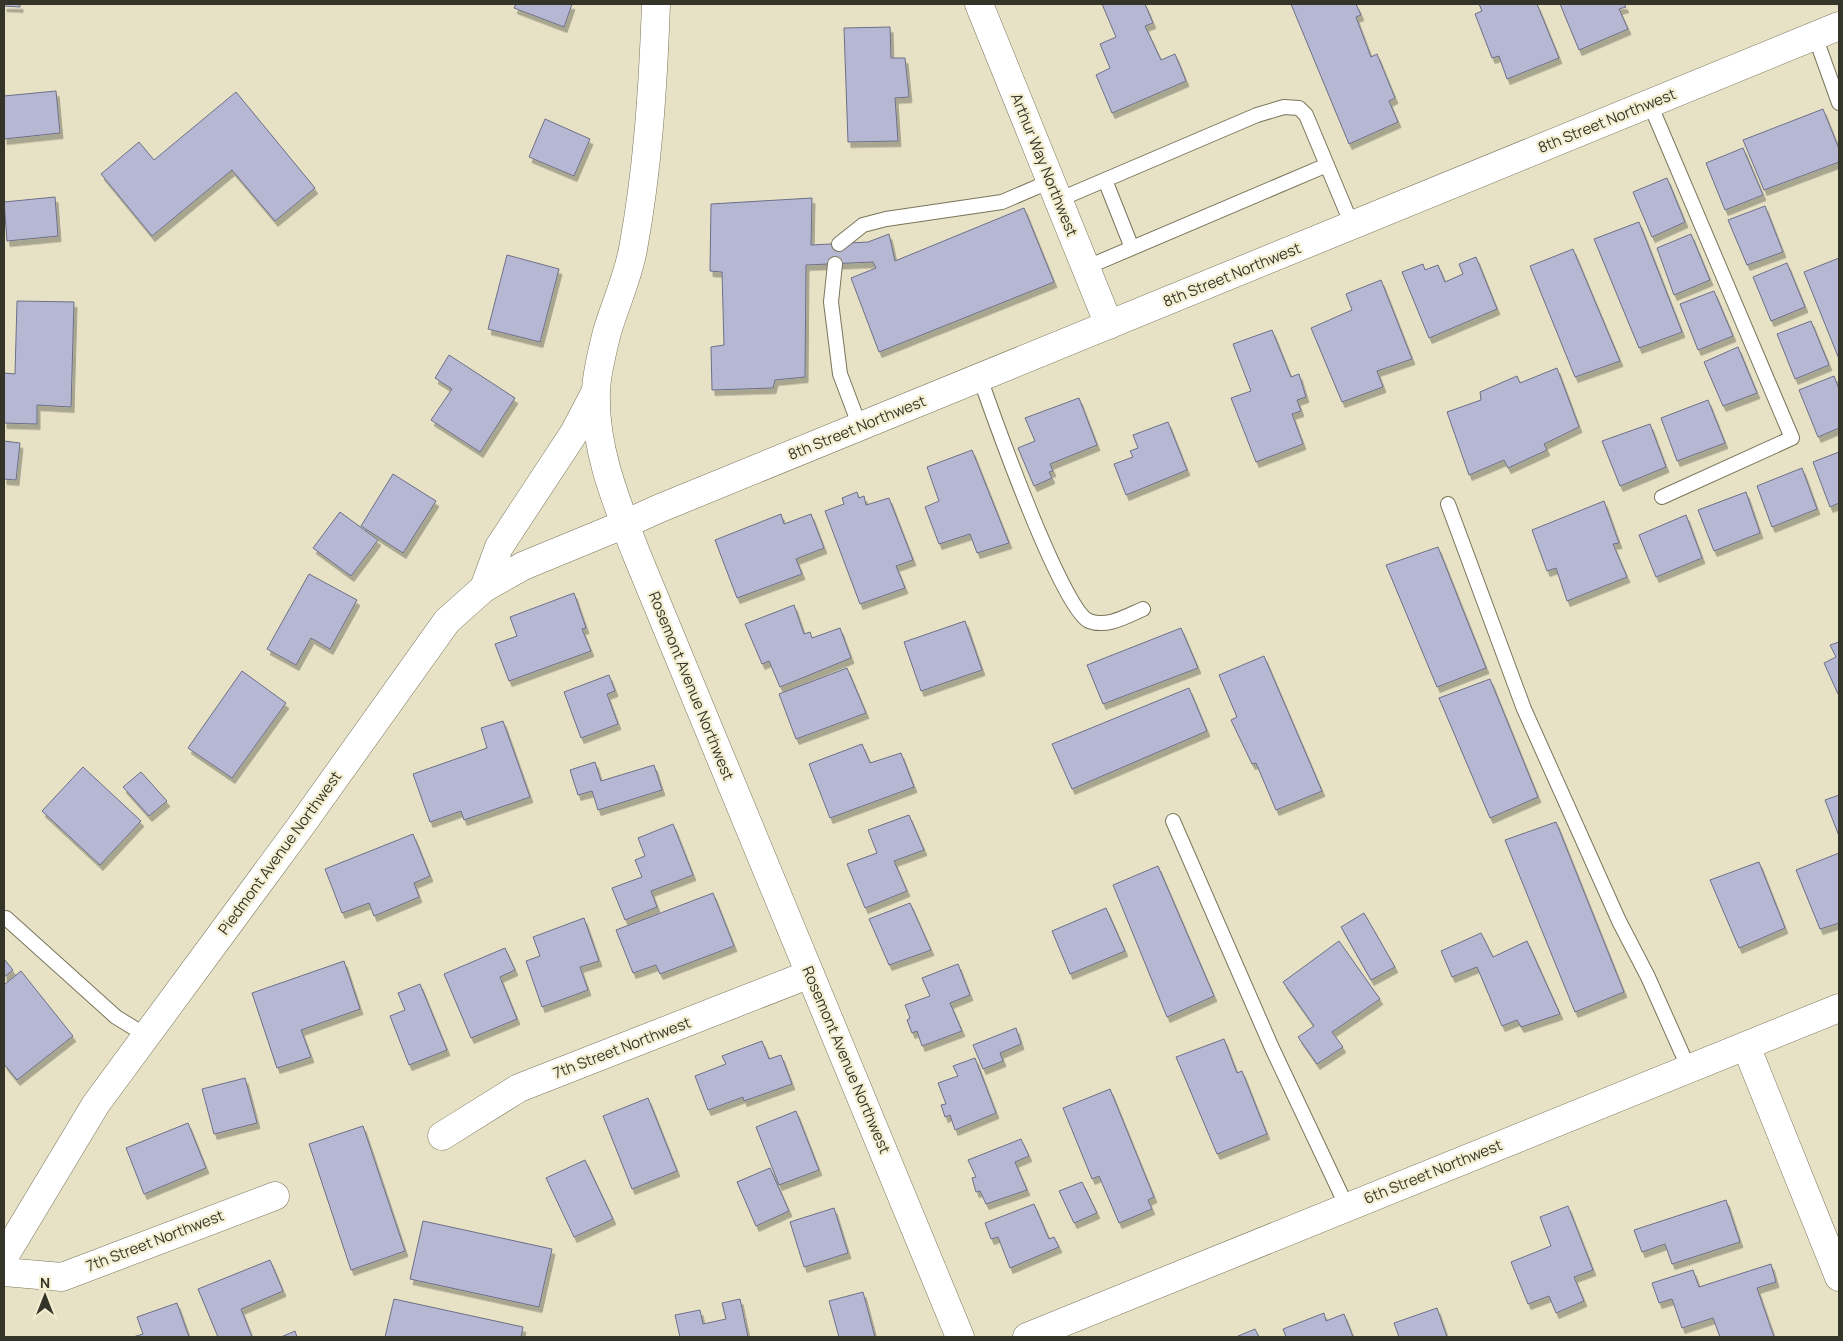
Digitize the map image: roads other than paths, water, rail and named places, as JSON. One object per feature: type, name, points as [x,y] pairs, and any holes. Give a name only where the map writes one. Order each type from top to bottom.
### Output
[{"type":"street","name":"Rosemont Avenue Northwest","points":[[656,4],[653,74],[640,202],[632,251],[607,334],[596,391],[599,438],[606,471],[625,524],[960,1337]]},
{"type":"street","name":"Arthur Way Northwest","points":[[979,4],[1109,325]]},
{"type":"street","name":"8th Street Northwest","points":[[625,524],[1827,31]]},
{"type":"street","points":[[484,588],[499,547],[574,433],[596,391]]},
{"type":"street","name":"Piedmont Avenue Northwest","points":[[4,1257],[96,1104],[300,827],[446,621],[484,588],[523,566],[625,524]]},
{"type":"street","name":"7th Street Northwest","points":[[442,1136],[519,1088],[810,974]]},
{"type":"street","name":"6th Street Northwest","points":[[1027,1337],[1839,1008]]},
{"type":"street","points":[[1746,1046],[1839,1277]]},
{"type":"street","name":"7th Street Northwest","points":[[4,1272],[62,1277],[275,1196]]},
{"type":"lane","points":[[1827,31],[1839,103]]},
{"type":"lane","points":[[1650,104],[1792,438],[1662,497]]},
{"type":"lane","points":[[839,244],[863,225],[886,219],[1002,202],[1105,180],[1257,115],[1284,106],[1299,108],[1306,115],[1352,225]]},
{"type":"lane","points":[[1085,268],[1327,165]]},
{"type":"lane","points":[[1105,180],[1132,248]]},
{"type":"lane","points":[[835,264],[831,302],[840,374],[860,427]]},
{"type":"lane","points":[[980,378],[1012,466],[1056,571],[1078,613],[1088,621],[1111,622],[1143,609]]},
{"type":"lane","points":[[1448,504],[1524,709],[1619,921],[1648,977],[1689,1069]]},
{"type":"lane","points":[[1173,821],[1272,1048],[1347,1207]]},
{"type":"lane","points":[[6,918],[116,1017],[147,1036]]}]
